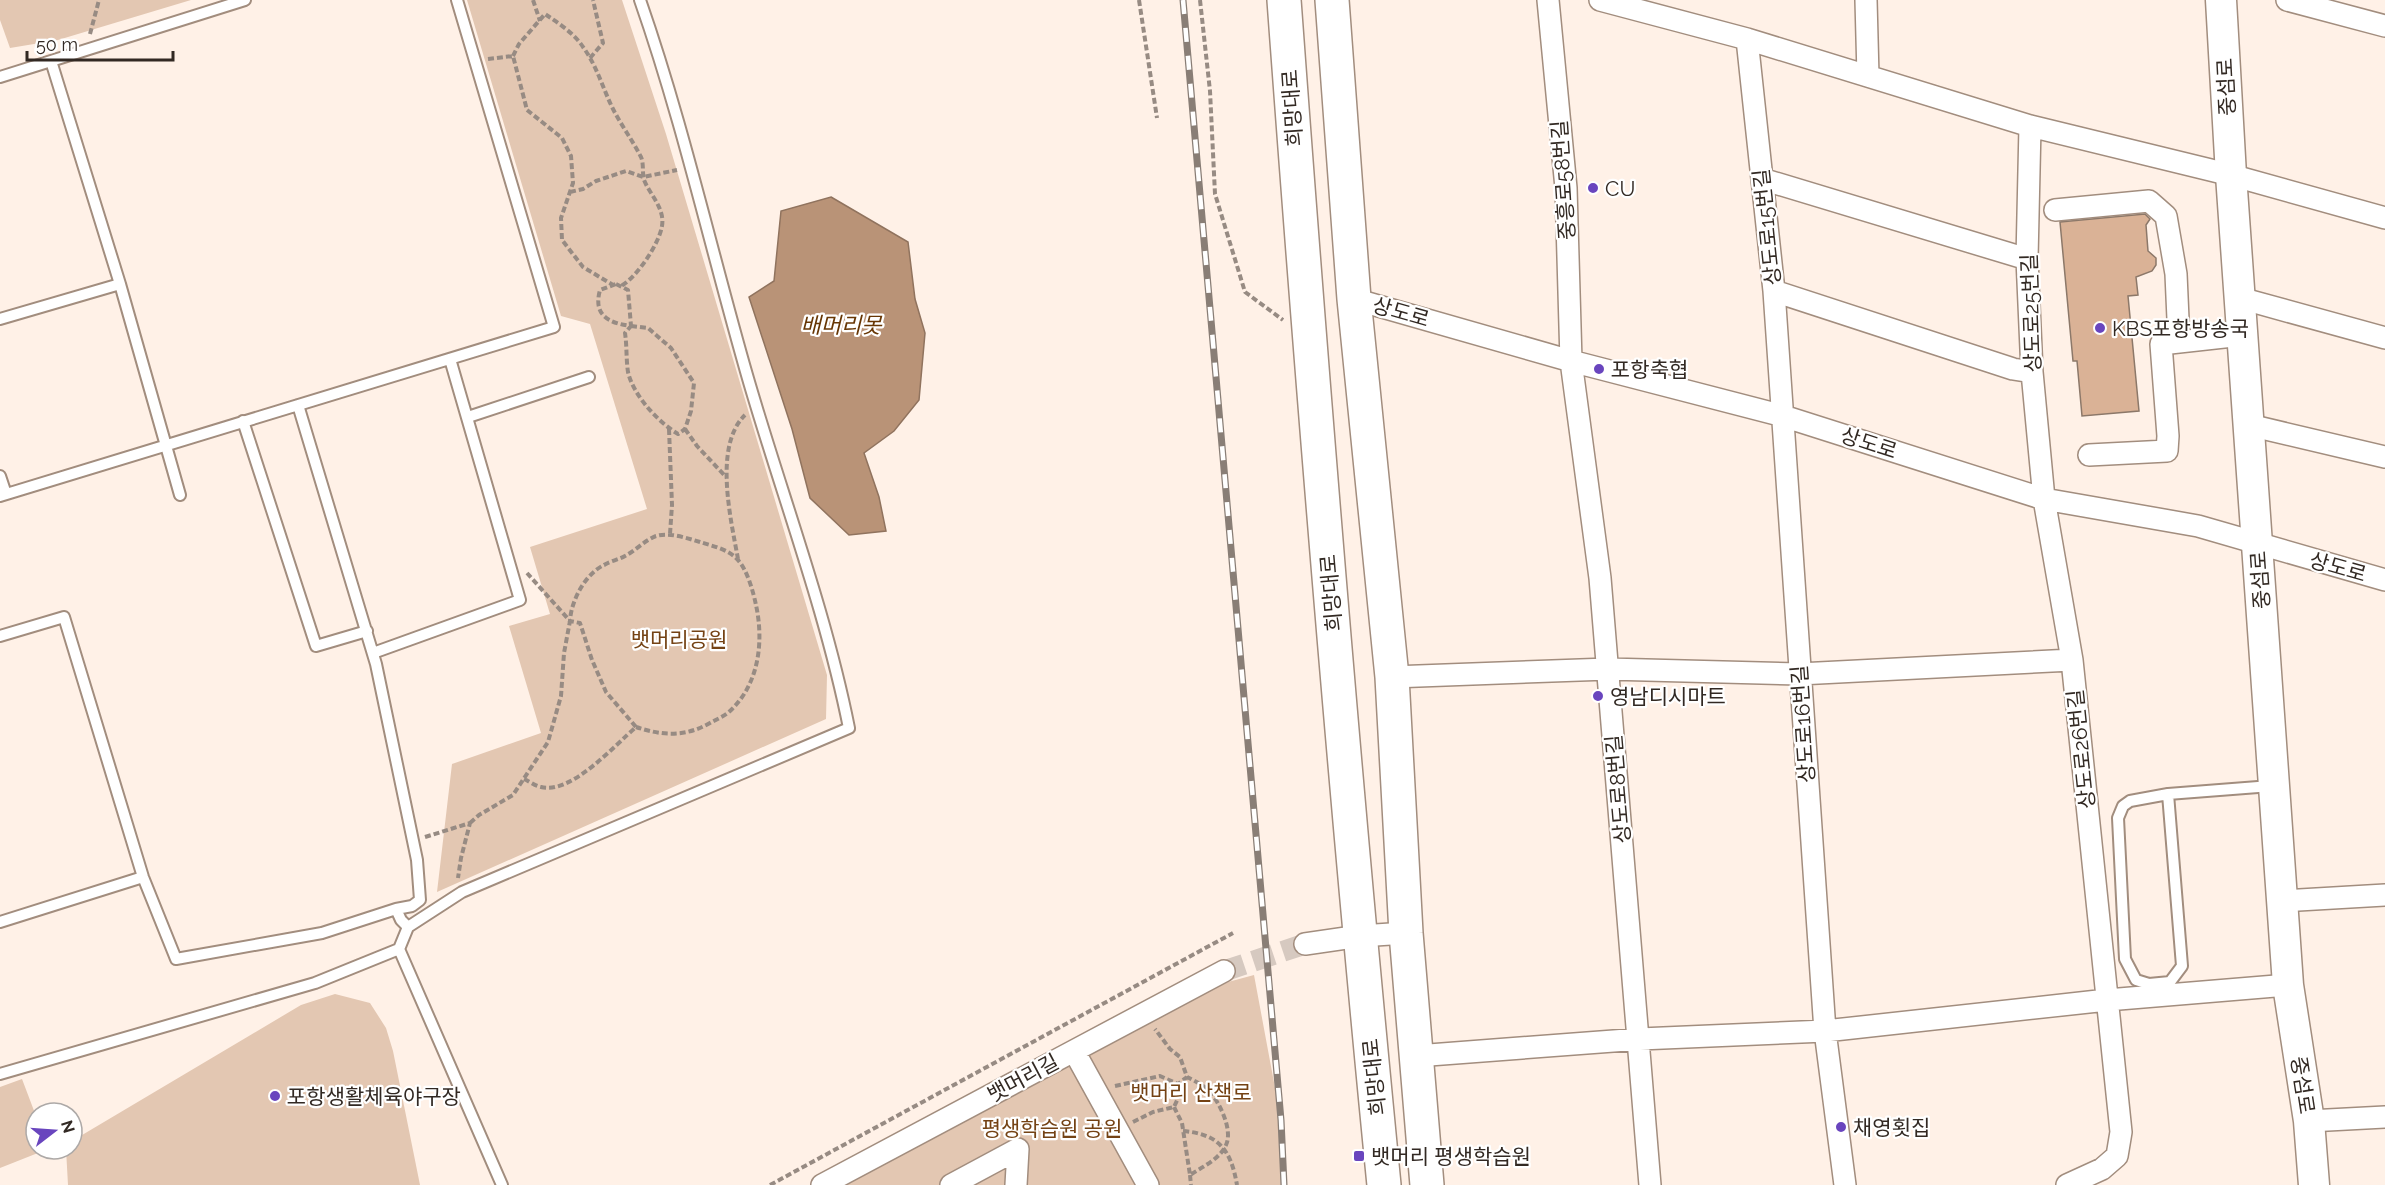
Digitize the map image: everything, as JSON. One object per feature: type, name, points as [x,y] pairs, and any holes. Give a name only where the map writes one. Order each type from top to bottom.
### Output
[{"type":"main road","name":"희망대로","points":[[1284,0],[1360,936],[1384,1185]]},
{"type":"main road","name":"희망대로","points":[[1332,0],[1354,299],[1392,677],[1406,933],[1427,1185]]},
{"type":"main road","name":"중섬로","points":[[2221,0],[2231,175],[2288,985],[2309,1121],[2314,1185]]},
{"type":"street","name":"중흥로58번길","points":[[1548,0],[1566,188],[1571,361]]},
{"type":"street","points":[[1600,0],[1747,39],[2030,126],[2231,175],[2385,218]]},
{"type":"street","points":[[1866,0],[1868,76]]},
{"type":"street","points":[[2287,0],[2385,26]]},
{"type":"street","name":"상도로15번길","points":[[1747,39],[1773,291],[1783,416]]},
{"type":"street","name":"상도로25번길","points":[[2030,126],[2028,259],[2032,372],[2044,499]]},
{"type":"street","points":[[1762,179],[2028,259]]},
{"type":"street","points":[[2055,210],[2149,201],[2166,216],[2176,274],[2179,342]]},
{"type":"street","points":[[1773,291],[2013,369],[2032,372]]},
{"type":"street","points":[[2240,298],[2385,338]]},
{"type":"street","name":"상도로","points":[[1354,299],[1571,361],[1783,416],[2044,499],[2198,526],[2385,580]]},
{"type":"street","points":[[2089,455],[2167,451],[2168,436],[2161,344],[2242,335]]},
{"type":"street","name":"상도로8번길","points":[[1571,361],[1600,578],[1640,1039],[1650,1185]]},
{"type":"street","name":"상도로16번길","points":[[1783,416],[1825,1031],[1845,1185]]},
{"type":"street","points":[[2249,425],[2385,457]]},
{"type":"street","name":"상도로26번길","points":[[2044,499],[2072,660],[2121,1132],[2117,1156],[2102,1169],[2067,1185]]},
{"type":"street","points":[[1392,677],[1608,669],[1799,674],[2072,660]]},
{"type":"street","points":[[2282,901],[2385,895]]},
{"type":"street","points":[[1305,944],[1360,936],[1406,933]]},
{"type":"street","name":"뱃머리길","points":[[822,1185],[845,1179],[1074,1051],[1224,971]]},
{"type":"street","points":[[1416,1056],[1640,1039],[1825,1031],[2107,1000],[2288,985]]},
{"type":"street","points":[[1074,1051],[1121,1136],[1144,1184]]},
{"type":"street","points":[[2309,1121],[2385,1117]]},
{"type":"street","points":[[951,1185],[1018,1149],[1016,1185]]},
{"type":"lane","points":[[0,77],[244,0]]},
{"type":"lane","points":[[0,476],[3,495],[554,327],[457,0]]},
{"type":"lane","points":[[0,1074],[315,983],[399,949],[408,927],[456,896],[849,728],[837,669],[756,404],[664,69],[640,0]]},
{"type":"lane","points":[[51,61],[120,284],[180,495]]},
{"type":"lane","points":[[0,319],[120,284]]},
{"type":"lane","points":[[373,653],[520,600],[450,359]]},
{"type":"lane","points":[[468,417],[589,377]]},
{"type":"lane","points":[[0,636],[64,617],[143,877],[176,959],[322,933],[412,906],[420,900],[413,840],[373,653],[298,405]]},
{"type":"lane","points":[[243,421],[316,646],[367,631]]},
{"type":"lane","points":[[2168,794],[2182,966],[2170,982],[2149,984],[2136,980],[2125,959],[2118,818],[2123,806],[2130,801],[2168,794],[2274,786]]},
{"type":"lane","points":[[0,922],[143,877]]},
{"type":"lane","points":[[396,909],[400,920],[408,927]]},
{"type":"lane","points":[[399,949],[502,1185]]},
{"type":"path","points":[[88,49],[99,0]]},
{"type":"path","points":[[533,0],[540,21]]},
{"type":"path","points":[[590,58],[603,43],[592,0]]},
{"type":"path","points":[[1139,0],[1157,118]]},
{"type":"path","points":[[1200,0],[1210,91],[1215,194],[1245,292],[1310,339]]},
{"type":"path","points":[[613,285],[600,290],[597,300],[599,310],[607,319],[618,324],[631,326],[648,328],[656,334],[671,348],[694,383],[691,411],[685,429],[678,434],[657,419],[640,397],[628,373],[625,333],[631,326],[628,290],[613,285],[583,267],[562,240],[561,218],[573,183],[571,156],[562,138],[528,110],[513,56],[519,44],[545,14],[583,45],[612,106],[642,159],[643,177],[657,201],[662,225],[656,241],[640,268],[629,282],[621,286]]},
{"type":"path","points":[[475,60],[513,56]]},
{"type":"path","points":[[569,192],[583,189],[596,181],[626,171],[643,177],[690,166]]},
{"type":"path","points":[[510,565],[531,574],[570,621],[580,623],[592,660],[606,692],[636,727],[656,734],[684,733],[701,728],[729,712],[743,696],[756,670],[760,625],[754,597],[738,559],[725,486],[729,449],[737,422],[756,404]]},
{"type":"path","points":[[669,429],[672,505],[670,534]]},
{"type":"path","points":[[685,429],[697,446],[727,478]]},
{"type":"path","points":[[413,840],[470,823],[513,795],[548,742],[559,705],[570,613],[584,582],[602,566],[626,556],[655,537],[670,534],[721,549],[738,559]]},
{"type":"path","points":[[524,779],[542,788],[562,786],[577,778],[636,727]]},
{"type":"path","points":[[456,896],[461,858],[470,823]]},
{"type":"path","points":[[770,1185],[1233,933]]},
{"type":"path","points":[[1144,1014],[1170,1049],[1180,1057],[1187,1077],[1210,1091],[1222,1113],[1228,1136],[1223,1149],[1208,1164],[1190,1175]]},
{"type":"path","points":[[1097,1092],[1124,1083],[1160,1076],[1178,1084]]},
{"type":"path","points":[[1178,1084],[1187,1077]]},
{"type":"path","points":[[1178,1084],[1179,1096],[1174,1107],[1183,1131],[1191,1185]]},
{"type":"path","points":[[1121,1136],[1134,1121],[1174,1107]]},
{"type":"path","points":[[1183,1131],[1201,1132],[1217,1140],[1235,1170],[1237,1185]]},
{"type":"green space","points":[[0,0],[191,0],[58,40],[10,48],[0,20]]},
{"type":"green space","name":"뱃머리공원","points":[[467,0],[622,0],[666,134],[827,675],[826,719],[437,892],[452,764],[541,733],[509,626],[550,614],[530,547],[647,509],[590,324],[561,316]]},
{"type":"green space","points":[[1254,975],[1281,1120],[1284,1185],[822,1185],[1074,1051],[1228,982]]},
{"type":"green space","name":"포항생활체육야구장","points":[[335,994],[370,1003],[386,1028],[393,1051],[420,1185],[68,1185],[67,1161],[84,1161],[84,1134],[301,1005]]},
{"type":"green space","points":[[22,1079],[30,1101],[24,1101],[24,1158],[0,1168],[0,1087]]},
{"type":"water","name":"배머리못","points":[[831,197],[908,242],[915,299],[925,333],[919,400],[894,431],[864,453],[879,497],[886,531],[849,535],[810,498],[792,429],[749,297],[774,281],[781,211]]},
{"type":"building","name":"KBS포항방송국","points":[[2145,214],[2150,219],[2146,225],[2148,251],[2156,258],[2156,265],[2152,271],[2136,277],[2138,295],[2128,296],[2139,411],[2082,416],[2077,361],[2073,361],[2060,222]]},
{"type":"tunnel","points":[[1224,971],[1305,944]]},
{"type":"railway","points":[[1183,0],[1281,1120],[1284,1185]]},
{"type":"place","name":"CU","points":[[1593,188]]},
{"type":"place","name":"KBS포항방송국","points":[[2100,328]]},
{"type":"place","name":"포항축협","points":[[1599,369]]},
{"type":"place","name":"영남디시마트","points":[[1598,696]]},
{"type":"place","name":"포항생활체육야구장","points":[[275,1096]]},
{"type":"place","name":"채영횟집","points":[[1841,1127]]},
{"type":"place","name":"뱃머리 평생학습원","points":[[1359,1156]]},
{"type":"park label","name":"뱃머리 산책로","points":[[1191,1092]]},
{"type":"park label","name":"평생학습원 공원","points":[[1052,1128]]}]
